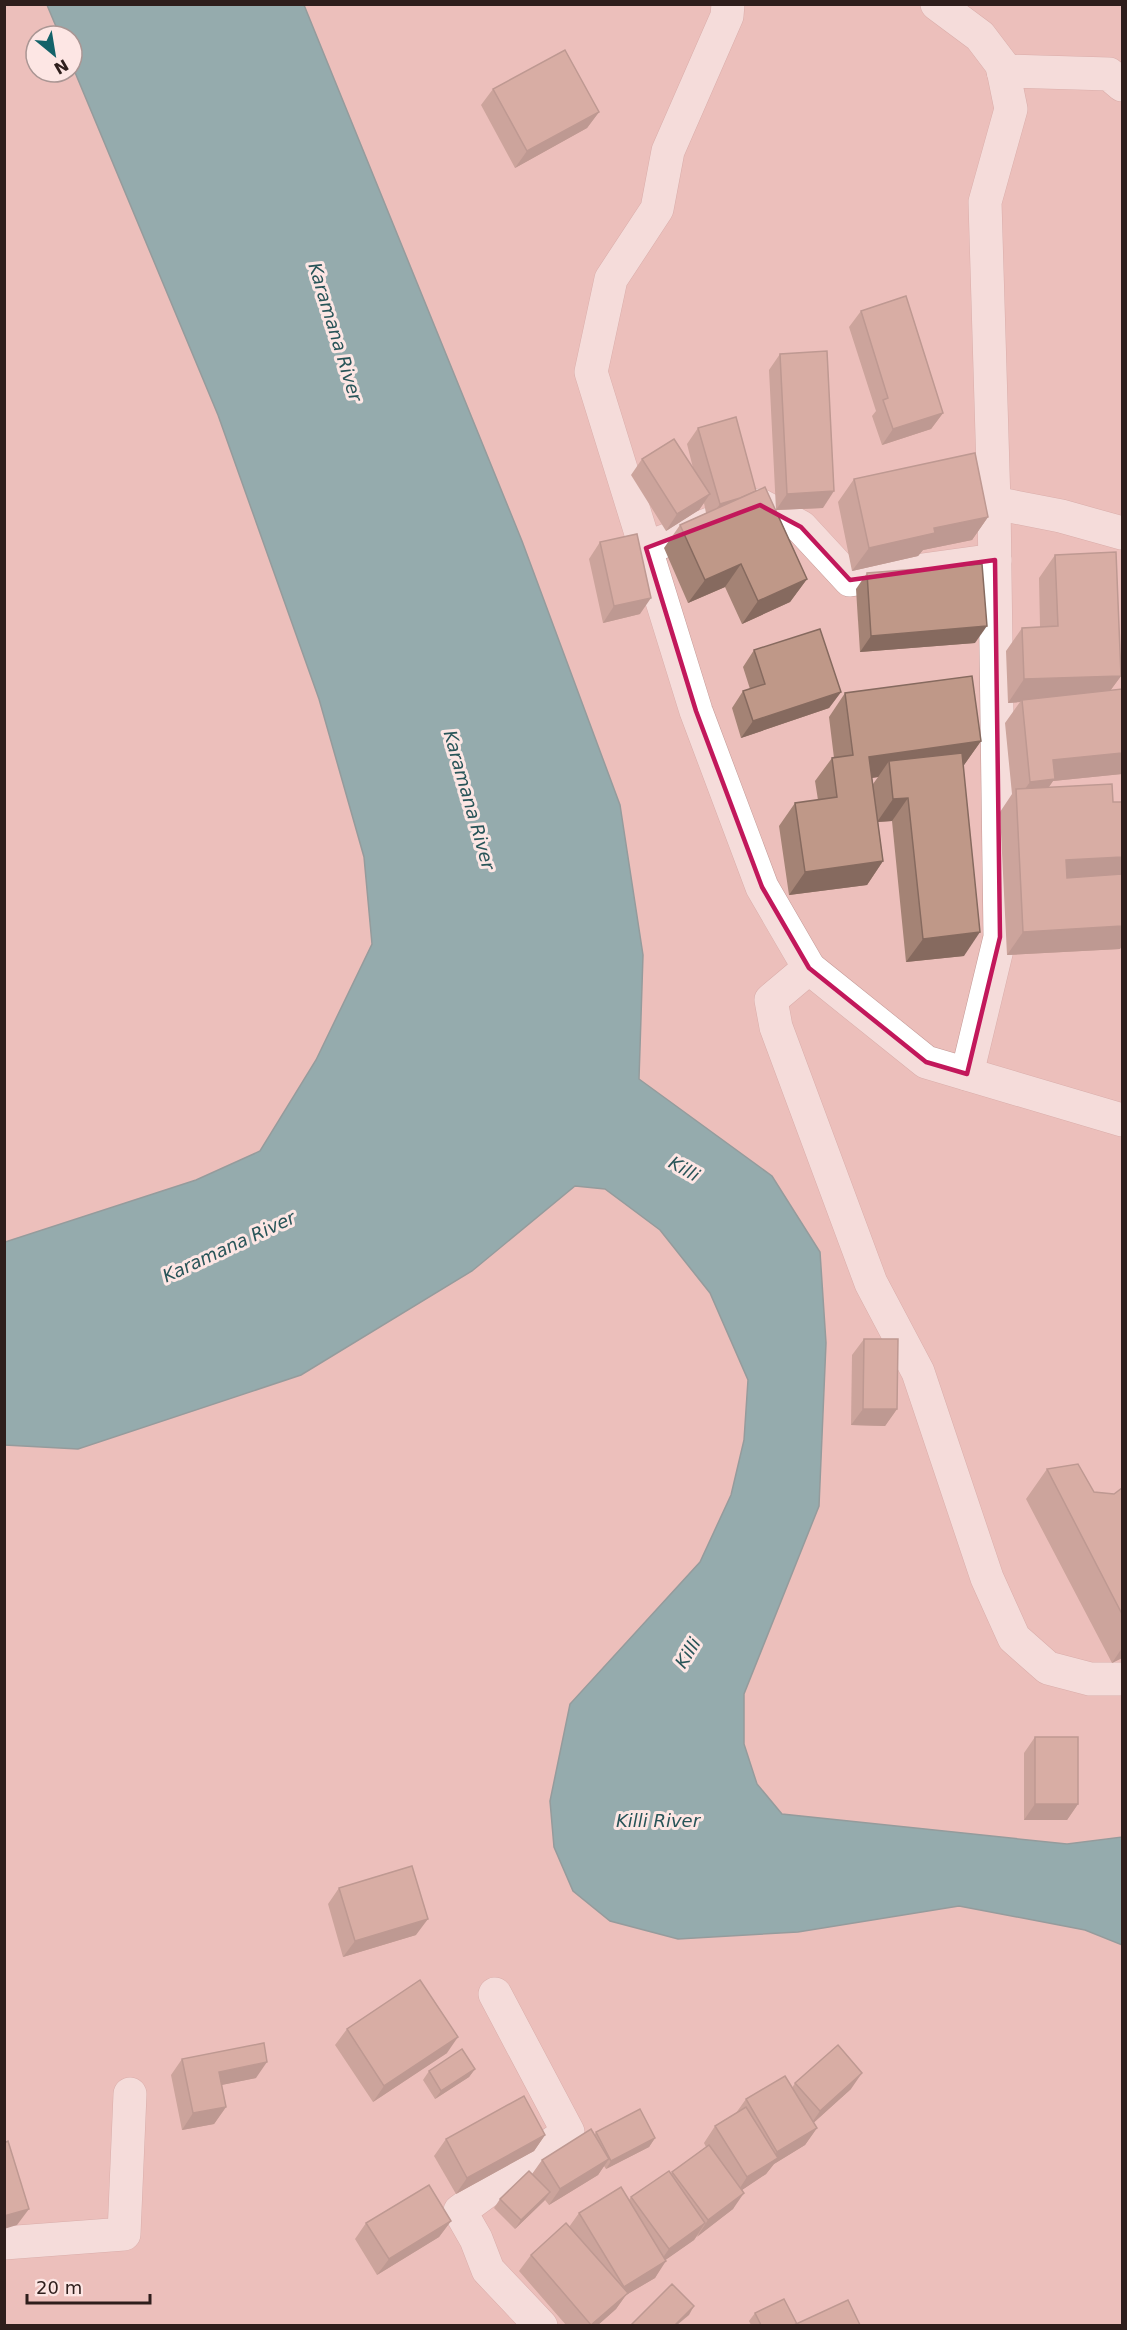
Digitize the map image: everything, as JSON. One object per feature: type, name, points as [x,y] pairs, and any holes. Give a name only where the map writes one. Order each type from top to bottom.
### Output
[{"type":"street","points":[[728,4],[727,16],[668,151],[657,209],[611,279],[591,372],[696,711],[762,887],[809,968],[926,1062],[1122,1120]]},
{"type":"street","points":[[937,4],[980,36],[1002,65],[1011,109],[985,202],[994,503],[1000,937],[967,1074]]},
{"type":"street","points":[[1003,71],[1109,74],[1122,85]]},
{"type":"street","points":[[994,503],[1122,533]]},
{"type":"street","points":[[646,548],[760,505],[801,527],[850,580],[995,560]]},
{"type":"street","points":[[809,968],[771,1000],[776,1027],[871,1283],[918,1372],[987,1578],[1014,1638],[1048,1668],[1090,1679],[1122,1679]]},
{"type":"street","points":[[495,1994],[568,2132],[460,2211],[476,2239],[488,2270],[542,2325]]},
{"type":"street","points":[[4,2243],[124,2234],[130,2094]]},
{"type":"highlighted area","points":[[760,505],[801,527],[850,580],[995,560],[1000,937],[967,1074],[926,1062],[809,968],[762,887],[696,711],[646,548]]},
{"type":"water","points":[[47,5],[304,5],[522,541],[620,805],[643,955],[639,1079],[772,1176],[820,1252],[826,1343],[819,1506],[744,1694],[744,1744],[757,1784],[782,1814],[1067,1844],[1122,1837],[1122,1945],[1085,1930],[959,1906],[798,1932],[678,1939],[610,1921],[573,1891],[554,1847],[550,1801],[570,1704],[700,1562],[731,1495],[744,1440],[748,1380],[710,1293],[660,1230],[605,1189],[575,1186],[472,1271],[301,1375],[78,1449],[5,1445],[5,1242],[196,1180],[260,1151],[316,1060],[372,944],[364,857],[319,699],[218,415],[80,84],[84,84],[84,24],[55,24]]},
{"type":"building","points":[[565,50],[599,112],[527,151],[493,89]]},
{"type":"building","points":[[906,296],[943,413],[893,429],[883,400],[888,398],[861,311]]},
{"type":"building","points":[[827,351],[834,491],[787,494],[780,354]]},
{"type":"building","points":[[736,417],[756,491],[720,504],[698,428]]},
{"type":"building","points":[[674,439],[710,494],[677,514],[642,459]]},
{"type":"building","points":[[975,453],[988,517],[934,528],[935,533],[869,548],[854,479]]},
{"type":"building","points":[[765,487],[807,579],[758,601],[741,564],[705,580],[680,525]]},
{"type":"building","points":[[637,534],[651,598],[614,606],[600,542]]},
{"type":"building","points":[[1116,552],[1121,676],[1024,679],[1022,628],[1058,626],[1055,555]]},
{"type":"building","points":[[982,564],[987,626],[871,636],[867,573]]},
{"type":"building","points":[[820,629],[841,692],[753,721],[743,691],[765,684],[754,650]]},
{"type":"building","points":[[972,676],[981,741],[869,757],[883,861],[805,872],[795,803],[837,797],[832,758],[853,755],[845,693]]},
{"type":"building","points":[[1122,689],[1122,753],[1053,760],[1055,779],[1030,782],[1022,700]]},
{"type":"building","points":[[962,753],[980,932],[923,939],[908,798],[893,799],[889,761]]},
{"type":"building","points":[[1112,784],[1113,802],[1122,802],[1122,857],[1066,860],[1067,878],[1122,874],[1122,926],[1023,932],[1016,789]]},
{"type":"building","points":[[864,1339],[898,1339],[897,1409],[863,1409]]},
{"type":"building","points":[[1078,1464],[1094,1492],[1114,1494],[1122,1488],[1122,1614],[1047,1469]]},
{"type":"building","points":[[1035,1737],[1078,1737],[1078,1804],[1035,1804]]},
{"type":"building","points":[[412,1866],[428,1919],[355,1941],[339,1888]]},
{"type":"building","points":[[420,1980],[458,2037],[384,2086],[347,2029]]},
{"type":"building","points":[[264,2043],[267,2062],[219,2072],[226,2107],[193,2113],[182,2059]]},
{"type":"building","points":[[838,2045],[862,2073],[820,2111],[795,2083]]},
{"type":"building","points":[[462,2049],[475,2069],[441,2091],[429,2071]]},
{"type":"building","points":[[785,2076],[817,2128],[777,2152],[746,2099]]},
{"type":"building","points":[[524,2096],[545,2135],[467,2178],[446,2139]]},
{"type":"building","points":[[746,2107],[778,2158],[747,2177],[715,2126]]},
{"type":"building","points":[[640,2109],[655,2138],[611,2161],[596,2132]]},
{"type":"building","points":[[591,2129],[609,2159],[560,2189],[542,2160]]},
{"type":"building","points":[[8,2141],[29,2209],[4,2216],[4,2143]]},
{"type":"building","points":[[709,2145],[744,2193],[708,2220],[672,2172]]},
{"type":"building","points":[[529,2171],[550,2192],[521,2220],[500,2199]]},
{"type":"building","points":[[669,2171],[705,2223],[669,2249],[631,2197]]},
{"type":"building","points":[[429,2185],[451,2221],[389,2259],[366,2223]]},
{"type":"building","points":[[621,2187],[666,2261],[624,2287],[579,2213]]},
{"type":"building","points":[[566,2223],[628,2293],[591,2325],[531,2255]]},
{"type":"building","points":[[672,2284],[694,2306],[675,2325],[631,2325]]},
{"type":"building","points":[[784,2299],[797,2324],[761,2325],[755,2313]]},
{"type":"building","points":[[848,2300],[860,2325],[794,2325]]},
{"type":"water label","name":"Karamana River","points":[[335,332]]},
{"type":"water label","name":"Karamana River","points":[[469,800]]},
{"type":"water label","name":"Killi","points":[[684,1169]]},
{"type":"water label","name":"Karamana River","points":[[229,1247]]},
{"type":"water label","name":"Killi","points":[[688,1653]]},
{"type":"water label","name":"Killi River","points":[[658,1821]]}]
